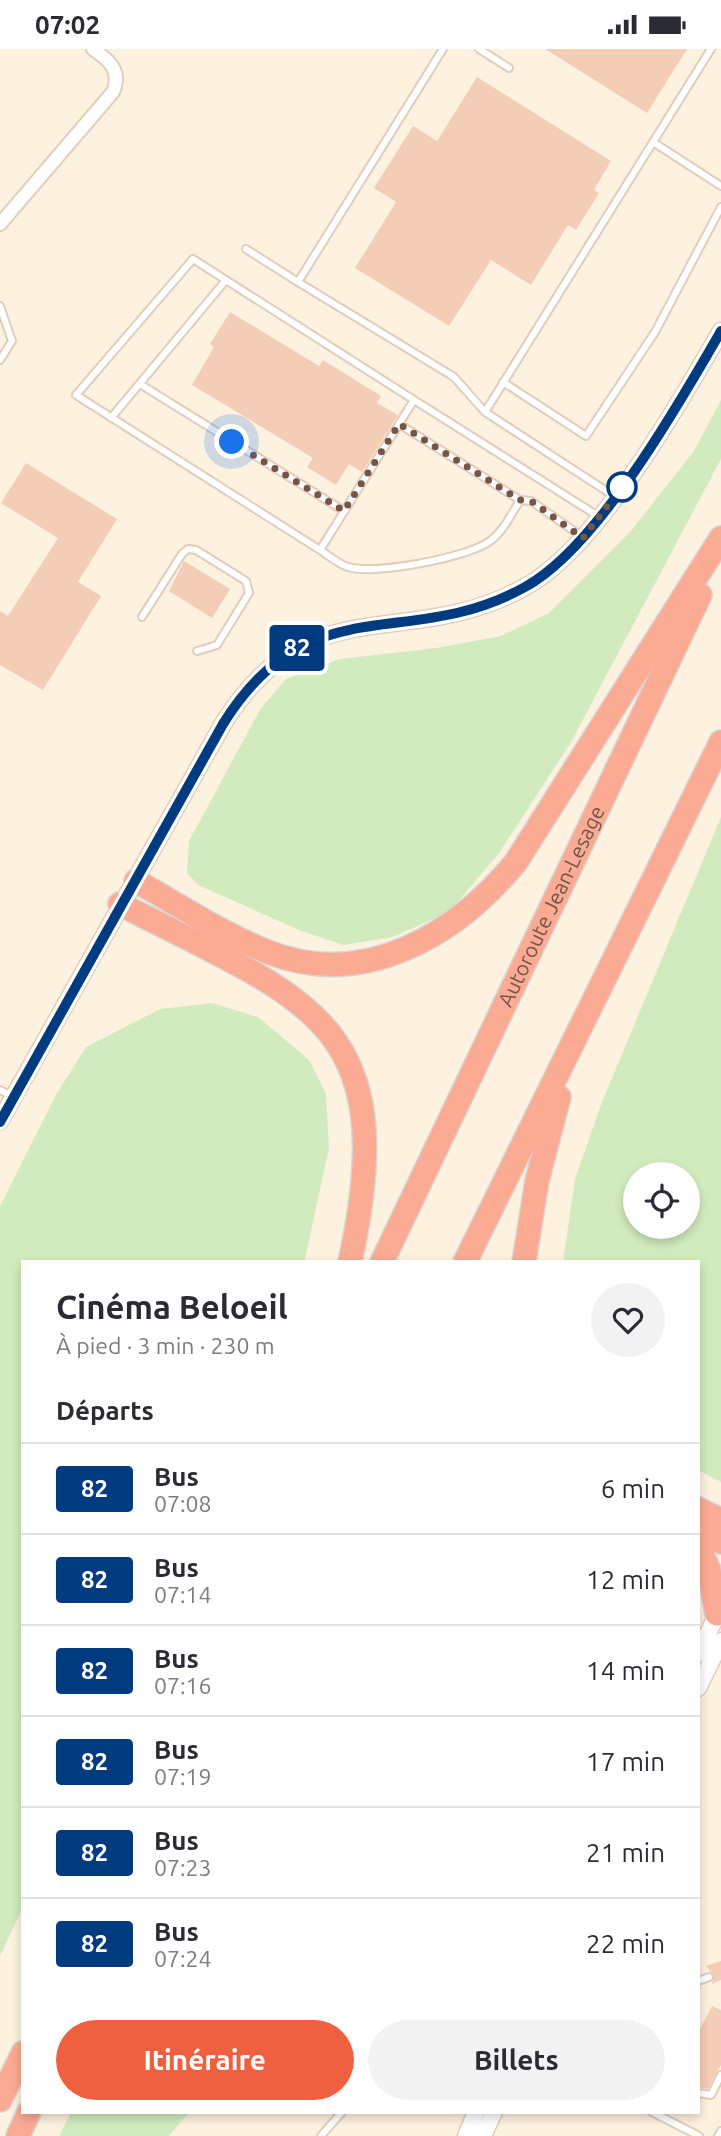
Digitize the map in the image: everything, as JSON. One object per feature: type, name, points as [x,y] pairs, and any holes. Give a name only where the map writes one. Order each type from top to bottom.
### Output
[{"type":"highway","points":[[136,881],[255,947],[298,961],[328,963],[374,960],[398,954],[433,937],[481,901],[525,849],[721,538]]},
{"type":"highway","name":"Autoroute Jean-Lesage","points":[[383,1260],[721,551]]},
{"type":"highway","points":[[467,1260],[721,742]]},
{"type":"highway","points":[[120,904],[280,988],[310,1010],[338,1044],[357,1085],[365,1128],[364,1177],[350,1260]]},
{"type":"highway","points":[[524,1260],[537,1181],[571,1051]]},
{"type":"highway","points":[[700,1510],[721,1520]]},
{"type":"highway","points":[[700,1535],[721,1542]]},
{"type":"highway","points":[[700,1550],[709,1570],[719,1610]]},
{"type":"highway","points":[[0,2100],[21,2057]]},
{"type":"highway","points":[[18,2136],[28,2114]]},
{"type":"street","points":[[0,224],[113,92],[117,78],[114,68],[93,49]]},
{"type":"street","points":[[0,1121],[7,1093],[136,881],[231,712],[256,677],[279,658],[306,642],[331,633],[437,617],[497,600],[545,575],[583,538],[600,517],[721,331]]},
{"type":"street","points":[[700,1650],[719,1610]]},
{"type":"street","points":[[700,1684],[721,1642]]},
{"type":"street","points":[[466,2136],[475,2114]]},
{"type":"street","points":[[484,2136],[493,2114]]},
{"type":"lane","points":[[298,282],[443,49]]},
{"type":"lane","points":[[479,49],[509,68]]},
{"type":"lane","points":[[485,412],[712,49],[721,54]]},
{"type":"lane","points":[[653,142],[721,186]]},
{"type":"lane","points":[[503,382],[586,436],[654,332],[721,207]]},
{"type":"lane","points":[[246,249],[454,377],[485,412],[615,496]]},
{"type":"lane","points":[[520,500],[495,538],[470,551],[447,558],[397,566],[349,568],[76,395],[193,259],[600,517]]},
{"type":"lane","points":[[111,418],[226,280]]},
{"type":"lane","points":[[0,306],[12,341],[0,360]]},
{"type":"lane","points":[[140,384],[344,511]]},
{"type":"lane","points":[[320,549],[414,400]]},
{"type":"lane","points":[[399,424],[520,500],[531,501],[583,538]]},
{"type":"lane","points":[[142,617],[186,550],[196,550],[244,580],[249,593],[217,645],[197,650]]},
{"type":"lane","points":[[700,1980],[709,1977]]},
{"type":"lane","points":[[700,2092],[711,2095],[721,2075]]},
{"type":"lane","points":[[321,2136],[340,2114]]},
{"type":"lane","points":[[656,2114],[699,2136]]},
{"type":"lane","points":[[718,2136],[721,2131]]},
{"type":"green space","points":[[721,400],[721,459],[570,744],[499,853],[449,912],[393,937],[343,945],[299,930],[198,885],[187,873],[189,841],[261,708],[286,679],[340,659],[436,648],[501,636],[549,613],[631,531],[694,451]]},
{"type":"green space","points":[[721,817],[721,1482],[700,1471],[700,1260],[563,1260],[575,1179],[602,1102]]},
{"type":"green space","points":[[212,1003],[258,1017],[309,1060],[326,1094],[329,1148],[305,1260],[21,1260],[21,1911],[0,1956],[0,1206],[57,1093],[86,1047],[160,1009]]},
{"type":"green space","points":[[70,2114],[187,2114],[169,2136],[59,2136]]},
{"type":"building","points":[[545,49],[687,49],[647,113]]},
{"type":"building","points":[[477,77],[611,161],[594,190],[599,193],[576,230],[568,225],[531,285],[491,260],[449,326],[355,268],[396,202],[374,188],[413,126],[437,141]]},
{"type":"building","points":[[230,312],[319,366],[323,360],[381,396],[377,403],[398,415],[362,472],[349,464],[336,485],[307,467],[313,458],[192,385],[214,347],[210,344]]},
{"type":"building","points":[[26,463],[117,519],[78,582],[101,596],[43,690],[0,665],[0,611],[8,616],[58,538],[1,503]]},
{"type":"building","points":[[184,561],[230,589],[212,618],[169,591]]},
{"type":"building","points":[[721,1961],[721,1980],[712,1984],[714,1976],[706,1966]]},
{"type":"building","points":[[712,2006],[721,2010],[721,2065],[708,2089],[700,2087],[700,2029]]},
{"type":"bus line","name":"82","points":[[0,1122],[223,724],[256,677],[279,658],[318,637],[344,629],[467,611],[511,594],[539,579],[570,553],[593,527],[651,444],[721,331]]},
{"type":"route","points":[[232,442],[344,511],[399,424],[520,500],[531,501],[583,538],[623,485],[622,487]]}]
